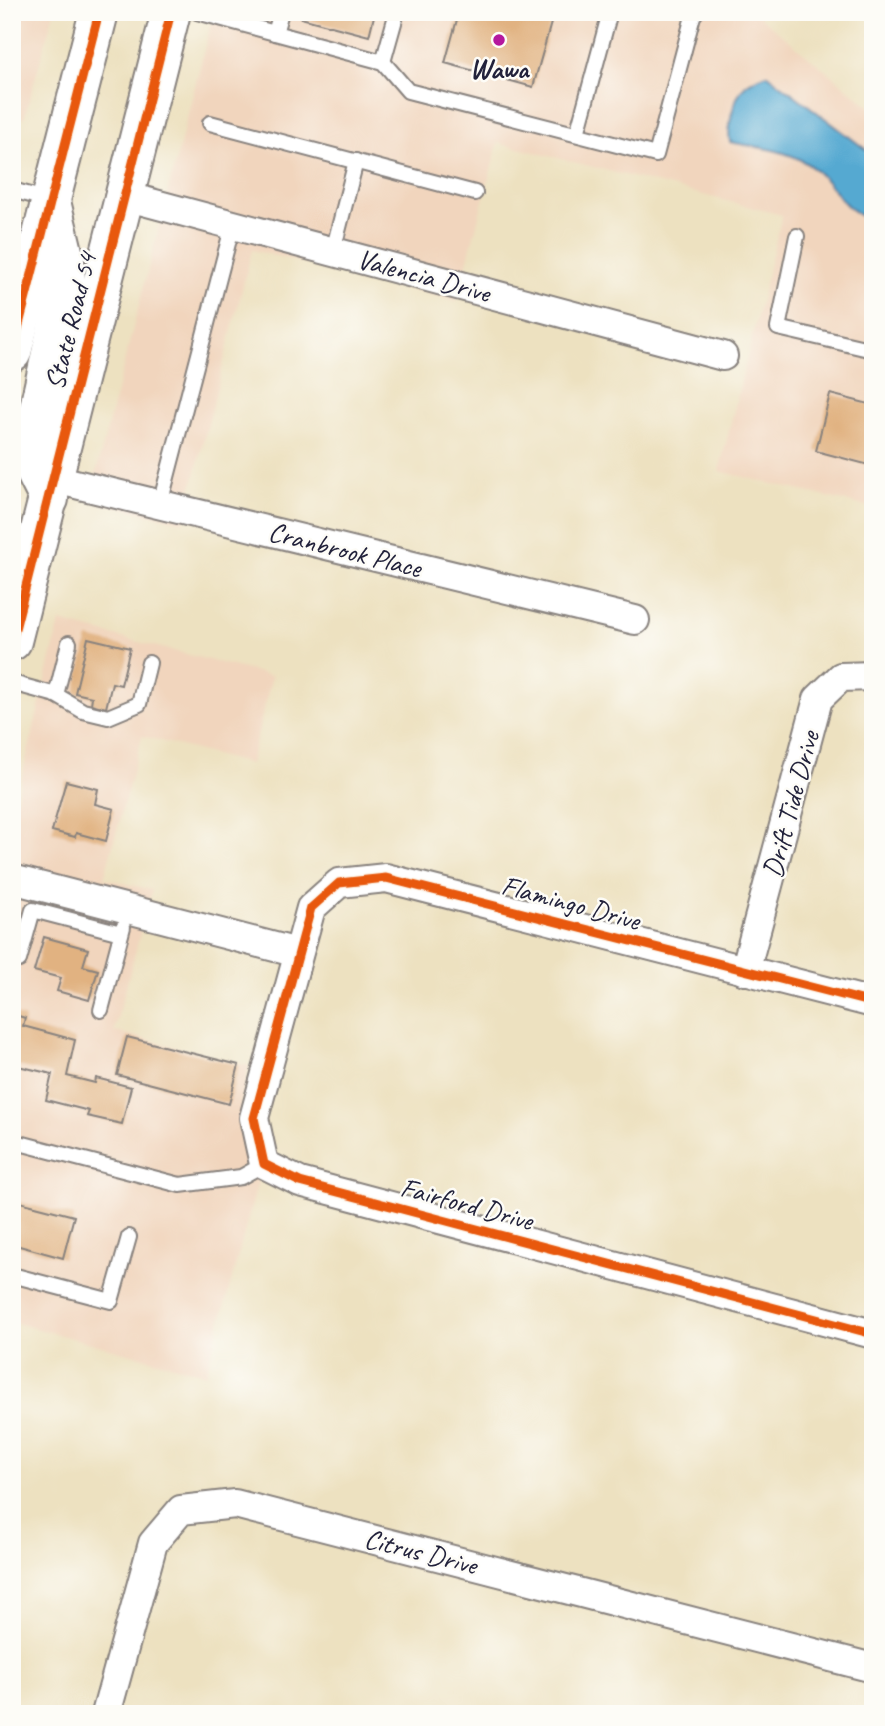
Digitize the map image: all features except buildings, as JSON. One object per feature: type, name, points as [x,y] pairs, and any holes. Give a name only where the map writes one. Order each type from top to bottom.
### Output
[{"type":"main road","name":"State Road 54","points":[[12,352],[99,12]]},
{"type":"main road","name":"State Road 54","points":[[12,641],[171,12]]},
{"type":"main road","points":[[50,200],[62,246],[66,286],[32,439],[35,471],[52,489]]},
{"type":"street","name":"Valencia Drive","points":[[125,196],[723,356]]},
{"type":"street","name":"Cranbrook Place","points":[[52,489],[160,504],[635,620]]},
{"type":"street","name":"Drift Tide Drive","points":[[745,971],[818,699],[841,677],[873,676]]},
{"type":"street","name":"Flamingo Drive","points":[[298,953],[311,908],[339,883],[386,878],[873,1003]]},
{"type":"street","points":[[28,892],[124,921],[298,953],[254,1118],[264,1164]]},
{"type":"street","name":"Fairford Drive","points":[[264,1164],[300,1182],[873,1334]]},
{"type":"street","name":"Citrus Drive","points":[[106,1714],[153,1543],[181,1510],[235,1504],[873,1668]]},
{"type":"lane","points":[[197,12],[383,62],[408,91],[656,155],[692,13]]},
{"type":"lane","points":[[275,33],[281,12]]},
{"type":"lane","points":[[383,62],[397,12]]},
{"type":"lane","points":[[577,134],[610,12]]},
{"type":"lane","points":[[210,123],[475,192]]},
{"type":"lane","points":[[333,251],[356,161]]},
{"type":"lane","points":[[12,190],[50,200]]},
{"type":"lane","points":[[160,504],[233,224]]},
{"type":"lane","points":[[797,236],[778,328],[873,350]]},
{"type":"lane","points":[[56,695],[69,643]]},
{"type":"lane","points":[[12,683],[56,695],[83,711],[108,717],[139,704],[149,663]]},
{"type":"lane","points":[[19,960],[28,892]]},
{"type":"lane","points":[[101,1010],[124,921]]},
{"type":"lane","points":[[12,1141],[180,1185],[241,1177],[264,1164]]},
{"type":"lane","points":[[12,1275],[111,1301],[128,1237]]},
{"type":"shaded area","points":[[12,12],[54,12],[24,118],[12,115]]},
{"type":"shaded area","points":[[214,12],[754,12],[873,109],[873,508],[719,471],[782,215],[498,143],[457,301],[252,250],[183,522],[89,500]]},
{"type":"shaded area","points":[[60,622],[272,676],[250,764],[142,736],[104,878],[152,890],[114,1031],[249,1066],[240,1108],[246,1147],[258,1182],[206,1374],[12,1322],[12,817]]},
{"type":"water","points":[[767,74],[873,155],[873,222],[845,204],[822,176],[804,162],[773,150],[730,142],[730,122],[739,93],[748,83]]},
{"type":"cycle path","points":[[12,352],[99,12]]},
{"type":"cycle path","points":[[12,641],[171,12]]},
{"type":"cycle path","points":[[873,1003],[386,878],[339,883],[311,908],[254,1118],[264,1164],[300,1182],[873,1334]]},
{"type":"place","name":"Wawa","points":[[499,40]]}]
